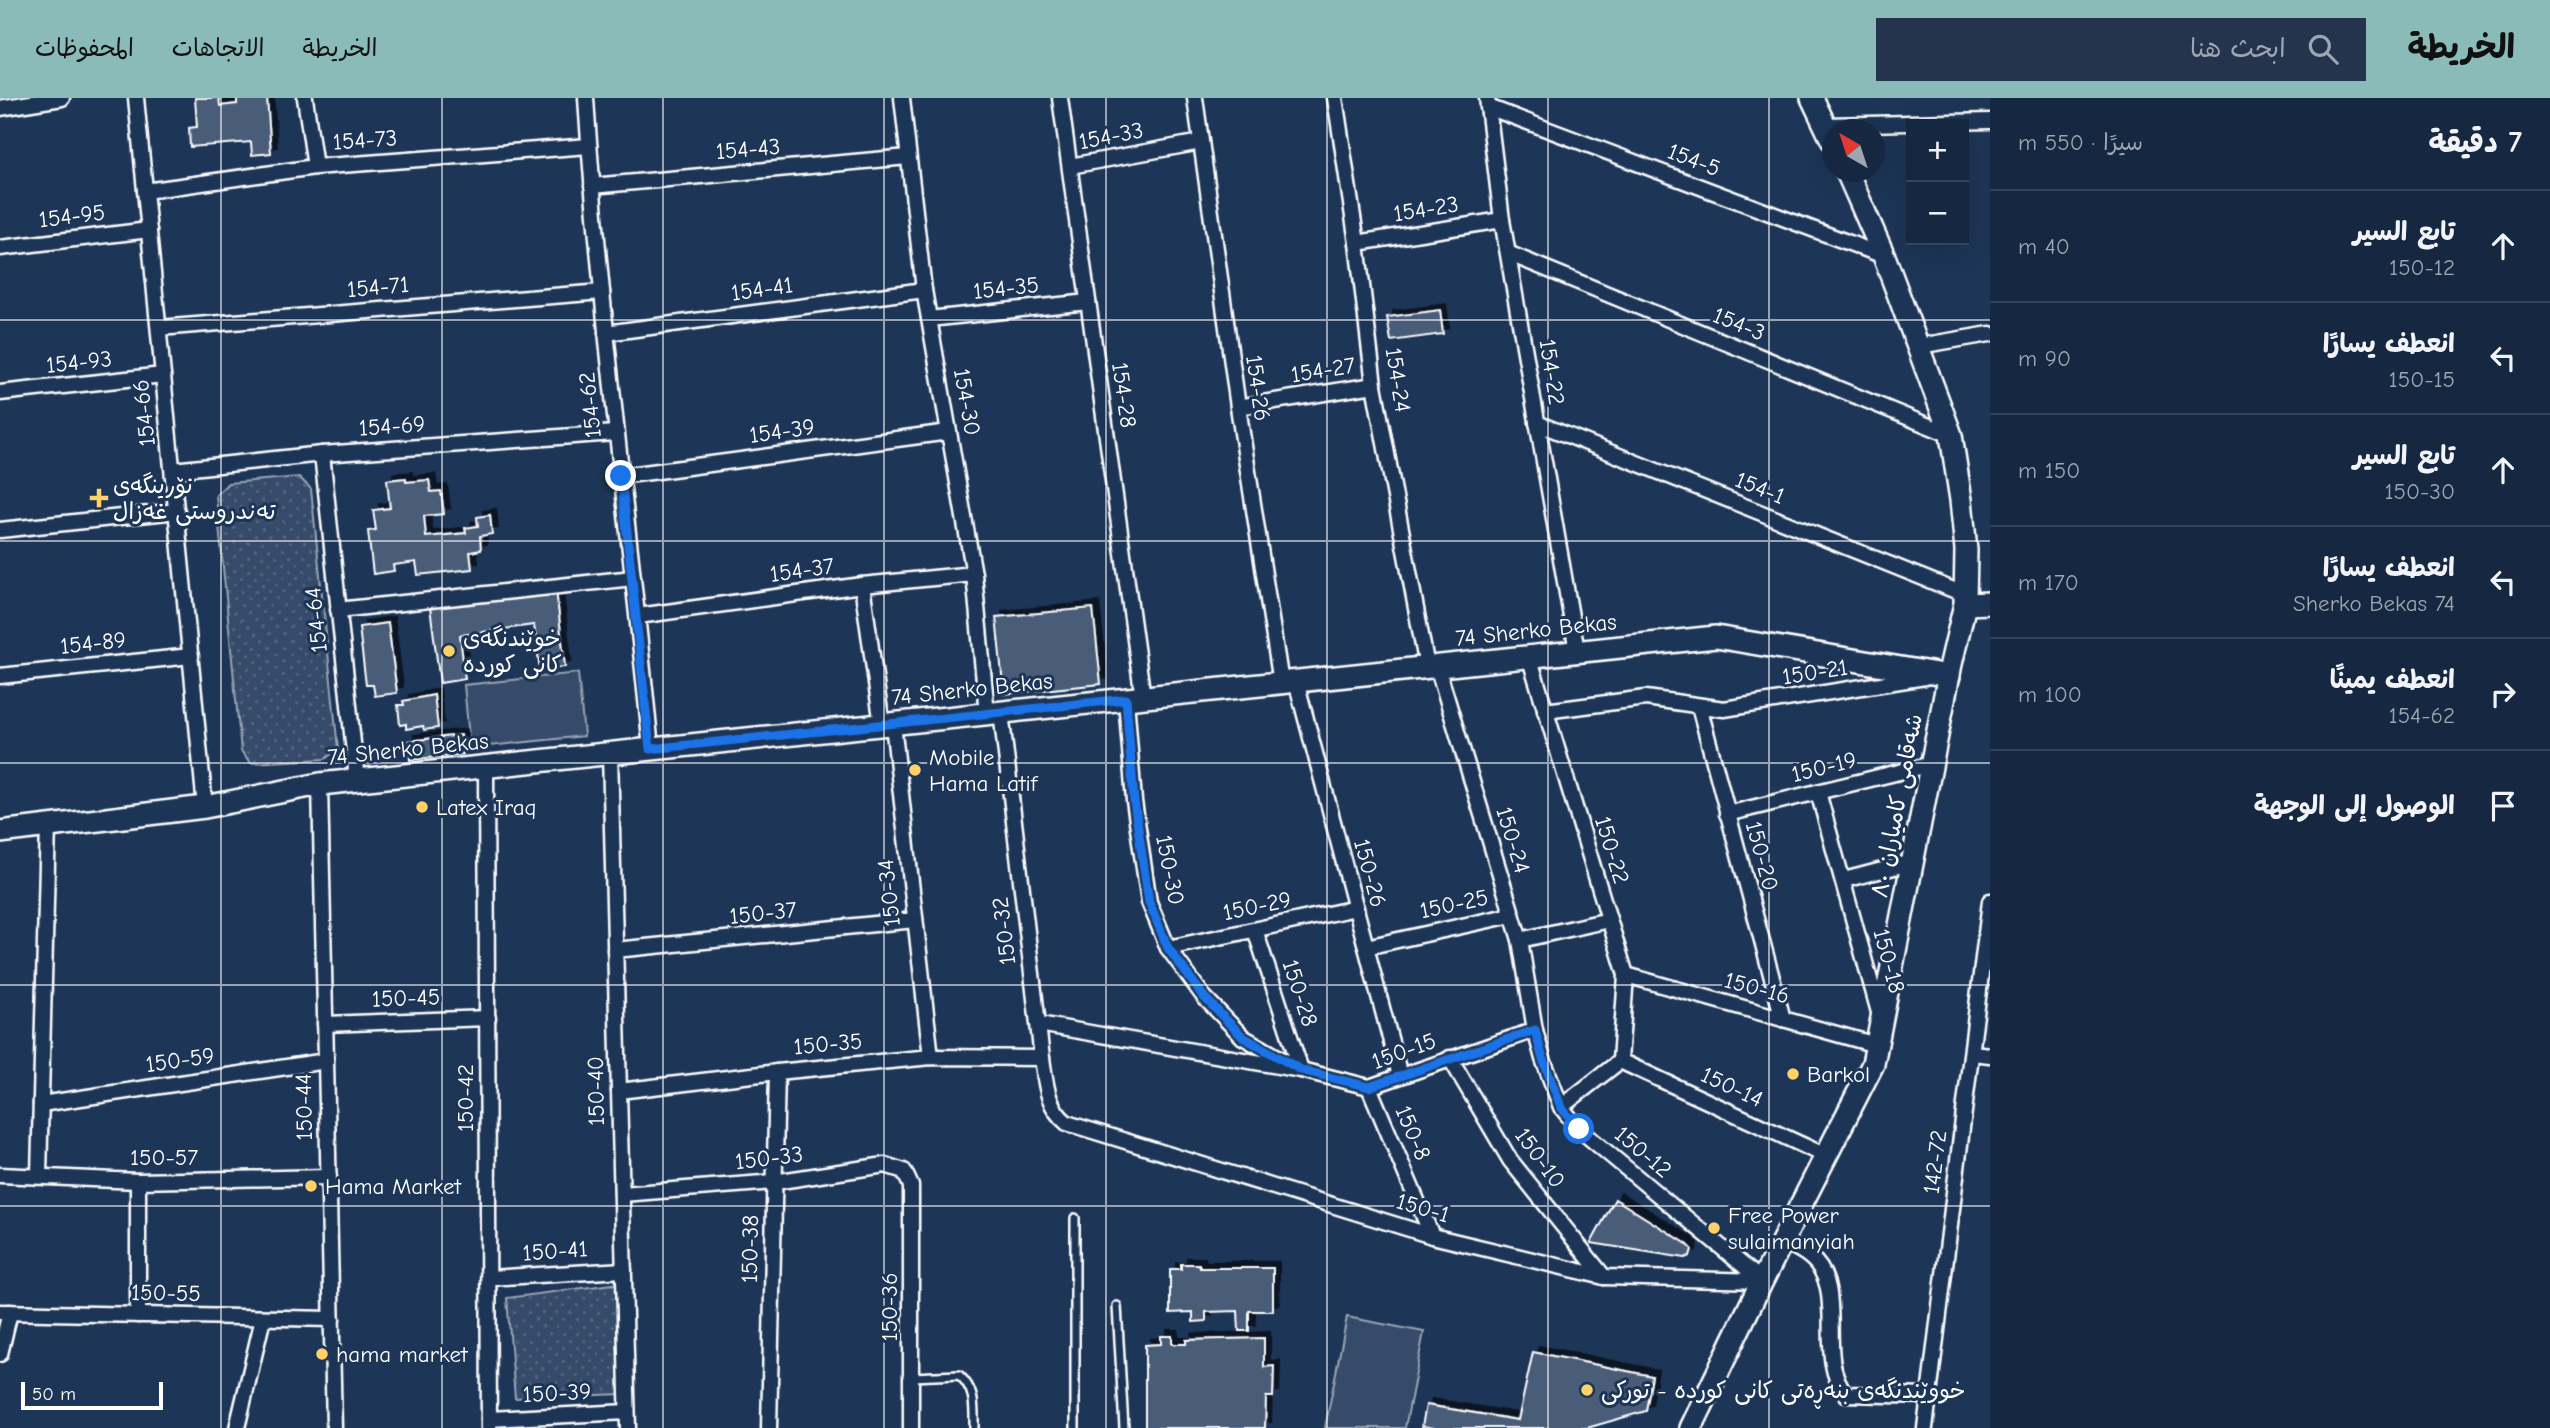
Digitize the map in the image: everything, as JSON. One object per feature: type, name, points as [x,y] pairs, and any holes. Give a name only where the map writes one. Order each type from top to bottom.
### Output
[{"type":"street","points":[[0,108],[62,98]]},
{"type":"street","name":"154-66","points":[[136,98],[205,807]]},
{"type":"street","points":[[304,98],[315,167]]},
{"type":"street","name":"154-62","points":[[586,98],[601,292],[638,616],[650,749]]},
{"type":"street","name":"154-28","points":[[1060,98],[1088,302],[1134,698]]},
{"type":"street","name":"154-26","points":[[1195,98],[1238,407],[1288,682]]},
{"type":"street","name":"154-24","points":[[1335,98],[1357,243],[1374,385],[1432,667]]},
{"type":"street","points":[[1812,98],[1822,119]]},
{"type":"street","name":"154-30","points":[[898,100],[908,157],[924,290],[974,574],[994,713]]},
{"type":"street","name":"154-22","points":[[1488,103],[1502,220],[1577,652]]},
{"type":"street","name":"154-5","points":[[1488,103],[1884,256]]},
{"type":"street","points":[[1885,129],[1990,121]]},
{"type":"street","name":"154-33","points":[[1070,166],[1201,142]]},
{"type":"street","name":"154-73","points":[[145,191],[315,167],[589,146]]},
{"type":"street","name":"154-43","points":[[592,186],[908,157]]},
{"type":"street","name":"شەقامی کامیاران ٨٠","points":[[1691,1428],[1782,1240],[1873,1064],[1932,764],[1943,676],[1965,599],[1966,550],[1962,500],[1951,435],[1884,256],[1851,182]]},
{"type":"street","name":"154-23","points":[[1357,243],[1502,220]]},
{"type":"street","name":"154-95","points":[[0,247],[149,230]]},
{"type":"street","name":"154-3","points":[[1510,254],[1951,435]]},
{"type":"street","name":"154-41","points":[[606,333],[924,290]]},
{"type":"street","name":"154-71","points":[[159,328],[601,292]]},
{"type":"street","name":"154-35","points":[[929,319],[1088,302]]},
{"type":"street","points":[[1919,346],[1990,334]]},
{"type":"street","name":"154-93","points":[[0,393],[163,375]]},
{"type":"street","name":"154-27","points":[[1238,407],[1374,385]]},
{"type":"street","name":"154-1","points":[[1537,423],[1965,599]]},
{"type":"street","name":"154-39","points":[[621,476],[949,432]]},
{"type":"street","name":"154-69","points":[[173,470],[322,454],[615,433]]},
{"type":"street","name":"154-64","points":[[322,454],[357,780]]},
{"type":"street","points":[[0,530],[177,510]]},
{"type":"street","name":"154-37","points":[[638,616],[862,585],[974,574]]},
{"type":"street","points":[[338,610],[633,578]]},
{"type":"street","name":"150-34","points":[[862,585],[888,724],[931,1057]]},
{"type":"street","points":[[1965,599],[1990,603]]},
{"type":"street","name":"74 Sherko Bekas","points":[[0,832],[205,807],[320,784],[1716,637],[1943,676]]},
{"type":"street","name":"154-89","points":[[0,676],[191,656]]},
{"type":"street","name":"150-22","points":[[1529,656],[1626,975],[1620,1061]]},
{"type":"street","name":"150-24","points":[[1432,667],[1520,940],[1535,1030]]},
{"type":"street","name":"150-21","points":[[1545,710],[1646,698],[1724,709],[1943,676]]},
{"type":"street","name":"150-26","points":[[1288,682],[1356,908],[1400,1076]]},
{"type":"street","name":"150-30","points":[[1134,698],[1134,801],[1149,902],[1168,948],[1204,997],[1243,1037],[1301,1070]]},
{"type":"street","name":"150-20","points":[[1699,706],[1783,1018]]},
{"type":"street","name":"150-32","points":[[994,713],[1049,1100],[1053,1109],[1067,1123],[1081,1127]]},
{"type":"street","name":"150-40","points":[[610,754],[628,1428]]},
{"type":"street","name":"150-19","points":[[1727,814],[1932,764]]},
{"type":"street","name":"150-42","points":[[486,767],[489,1424]]},
{"type":"street","name":"150-44","points":[[320,784],[334,1428]]},
{"type":"street","name":"150-18","points":[[1818,792],[1881,1020]]},
{"type":"street","points":[[39,1175],[48,825]]},
{"type":"street","points":[[1844,880],[1913,862]]},
{"type":"street","name":"142-72","points":[[1925,1428],[1990,901]]},
{"type":"street","name":"150-29","points":[[1168,948],[1356,908]]},
{"type":"street","name":"150-25","points":[[1366,947],[1512,915]]},
{"type":"street","name":"150-37","points":[[615,950],[915,920]]},
{"type":"street","points":[[1520,940],[1609,920]]},
{"type":"street","name":"150-28","points":[[1255,930],[1301,1070]]},
{"type":"street","name":"150-16","points":[[1626,975],[1876,1045]]},
{"type":"street","name":"150-45","points":[[325,1024],[488,1018]]},
{"type":"street","name":"150-15","points":[[1038,1024],[1301,1070],[1369,1087],[1535,1030]]},
{"type":"street","name":"150-12","points":[[1535,1030],[1561,1107],[1579,1129],[1762,1281]]},
{"type":"street","points":[[1972,1053],[1990,1055]]},
{"type":"street","name":"150-35","points":[[619,1091],[931,1057],[1042,1058]]},
{"type":"street","name":"150-10","points":[[1450,1058],[1510,1160],[1604,1278]]},
{"type":"street","name":"150-59","points":[[41,1104],[326,1061]]},
{"type":"street","points":[[1561,1107],[1620,1061]]},
{"type":"street","name":"150-14","points":[[1620,1061],[1825,1155]]},
{"type":"street","name":"150-38","points":[[769,1428],[777,1072]]},
{"type":"street","name":"150-8","points":[[1369,1087],[1432,1236]]},
{"type":"street","name":"150-1","points":[[1081,1127],[1432,1236],[1604,1278],[1762,1281]]},
{"type":"street","name":"150-33","points":[[622,1195],[774,1182],[885,1165],[904,1171],[911,1186]]},
{"type":"street","name":"150-57","points":[[0,1175],[138,1181],[329,1177]]},
{"type":"street","points":[[138,1181],[138,1315]]},
{"type":"street","name":"150-36","points":[[911,1186],[911,1428]]},
{"type":"street","points":[[1782,1240],[1811,1257],[1828,1285],[1833,1369],[1838,1385],[1846,1394],[1929,1396]]},
{"type":"street","name":"150-41","points":[[489,1278],[624,1270]]},
{"type":"street","points":[[0,1354],[5,1312]]},
{"type":"street","name":"150-55","points":[[5,1312],[332,1320]]},
{"type":"street","points":[[237,1428],[263,1318]]},
{"type":"street","name":"150-39","points":[[489,1424],[627,1412]]},
{"type":"lane","points":[[1075,1218],[1075,1428]]},
{"type":"lane","points":[[1117,1306],[1124,1428]]},
{"type":"lane","points":[[911,1377],[959,1375],[967,1382],[974,1395],[974,1428]]},
{"type":"shaded area","points":[[299,477],[311,489],[338,749],[325,759],[251,763],[241,751],[216,495],[228,483]]},
{"type":"shaded area","points":[[578,673],[584,736],[470,748],[464,685]]},
{"type":"shaded area","points":[[621,1283],[623,1394],[515,1398],[507,1298]]},
{"type":"shaded area","points":[[1347,1317],[1424,1332],[1405,1428],[1325,1428]]},
{"type":"building","points":[[195,98],[219,98],[220,106],[237,104],[237,98],[267,98],[271,153],[252,155],[251,142],[190,147],[189,128],[197,127]]},
{"type":"building","points":[[1440,310],[1443,334],[1391,341],[1387,317]]},
{"type":"building","points":[[406,478],[406,482],[429,480],[431,492],[441,491],[444,514],[424,516],[426,537],[466,533],[465,528],[478,526],[477,517],[490,515],[492,534],[480,536],[481,550],[470,552],[472,569],[418,575],[416,562],[393,565],[394,571],[373,574],[368,531],[376,530],[373,510],[390,508],[387,480]]},
{"type":"building","name":"خوێندنگەی کانی کوردە","points":[[556,590],[565,667],[540,670],[534,625],[460,635],[465,679],[440,683],[430,607]]},
{"type":"building","points":[[1093,608],[1101,684],[1004,694],[996,617]]},
{"type":"building","points":[[388,623],[397,693],[375,696],[373,685],[366,685],[359,627]]},
{"type":"building","points":[[434,695],[438,728],[424,730],[423,726],[406,729],[406,724],[400,725],[398,705],[404,705],[403,701]]},
{"type":"building","points":[[461,735],[463,754],[410,760],[408,741]]},
{"type":"building","points":[[1615,1199],[1687,1244],[1692,1249],[1690,1256],[1685,1258],[1591,1243]]},
{"type":"building","points":[[1181,1264],[1199,1264],[1200,1268],[1273,1268],[1273,1311],[1249,1311],[1249,1331],[1239,1331],[1238,1311],[1206,1312],[1206,1321],[1193,1322],[1193,1312],[1170,1313],[1170,1269],[1181,1269]]},
{"type":"building","points":[[1161,1336],[1172,1336],[1172,1344],[1186,1344],[1186,1340],[1264,1338],[1264,1367],[1274,1366],[1273,1397],[1266,1397],[1265,1428],[1145,1428],[1145,1345],[1161,1344]]},
{"type":"building","name":"خووێندنگەی بنەڕەتی کانی کوردە - تورکی","points":[[1533,1352],[1652,1376],[1646,1411],[1587,1428],[1422,1426],[1426,1405],[1518,1420]]},
{"type":"place","name":"نۆرینگەی تەندروستی غەزال","points":[[99,498]]},
{"type":"place","name":"خوێندنگەی کانی کوردە","points":[[449,651]]},
{"type":"place","name":"Mobile Hama Latif","points":[[915,770]]},
{"type":"place","name":"Latex Iraq","points":[[422,807]]},
{"type":"place","name":"Barkol","points":[[1793,1074]]},
{"type":"place","name":"Hama Market","points":[[311,1186]]},
{"type":"place","name":"Free Power sulaimanyiah","points":[[1714,1228]]},
{"type":"place","name":"hama market","points":[[322,1354]]},
{"type":"place","name":"خووێندنگەی بنەڕەتی کانی کوردە - تورکی","points":[[1587,1390]]},
{"type":"route","points":[[621,476],[638,616],[650,749],[1126,699],[1134,801],[1149,902],[1168,948],[1204,997],[1243,1037],[1301,1070],[1369,1087],[1535,1030],[1561,1107],[1579,1129]]}]
